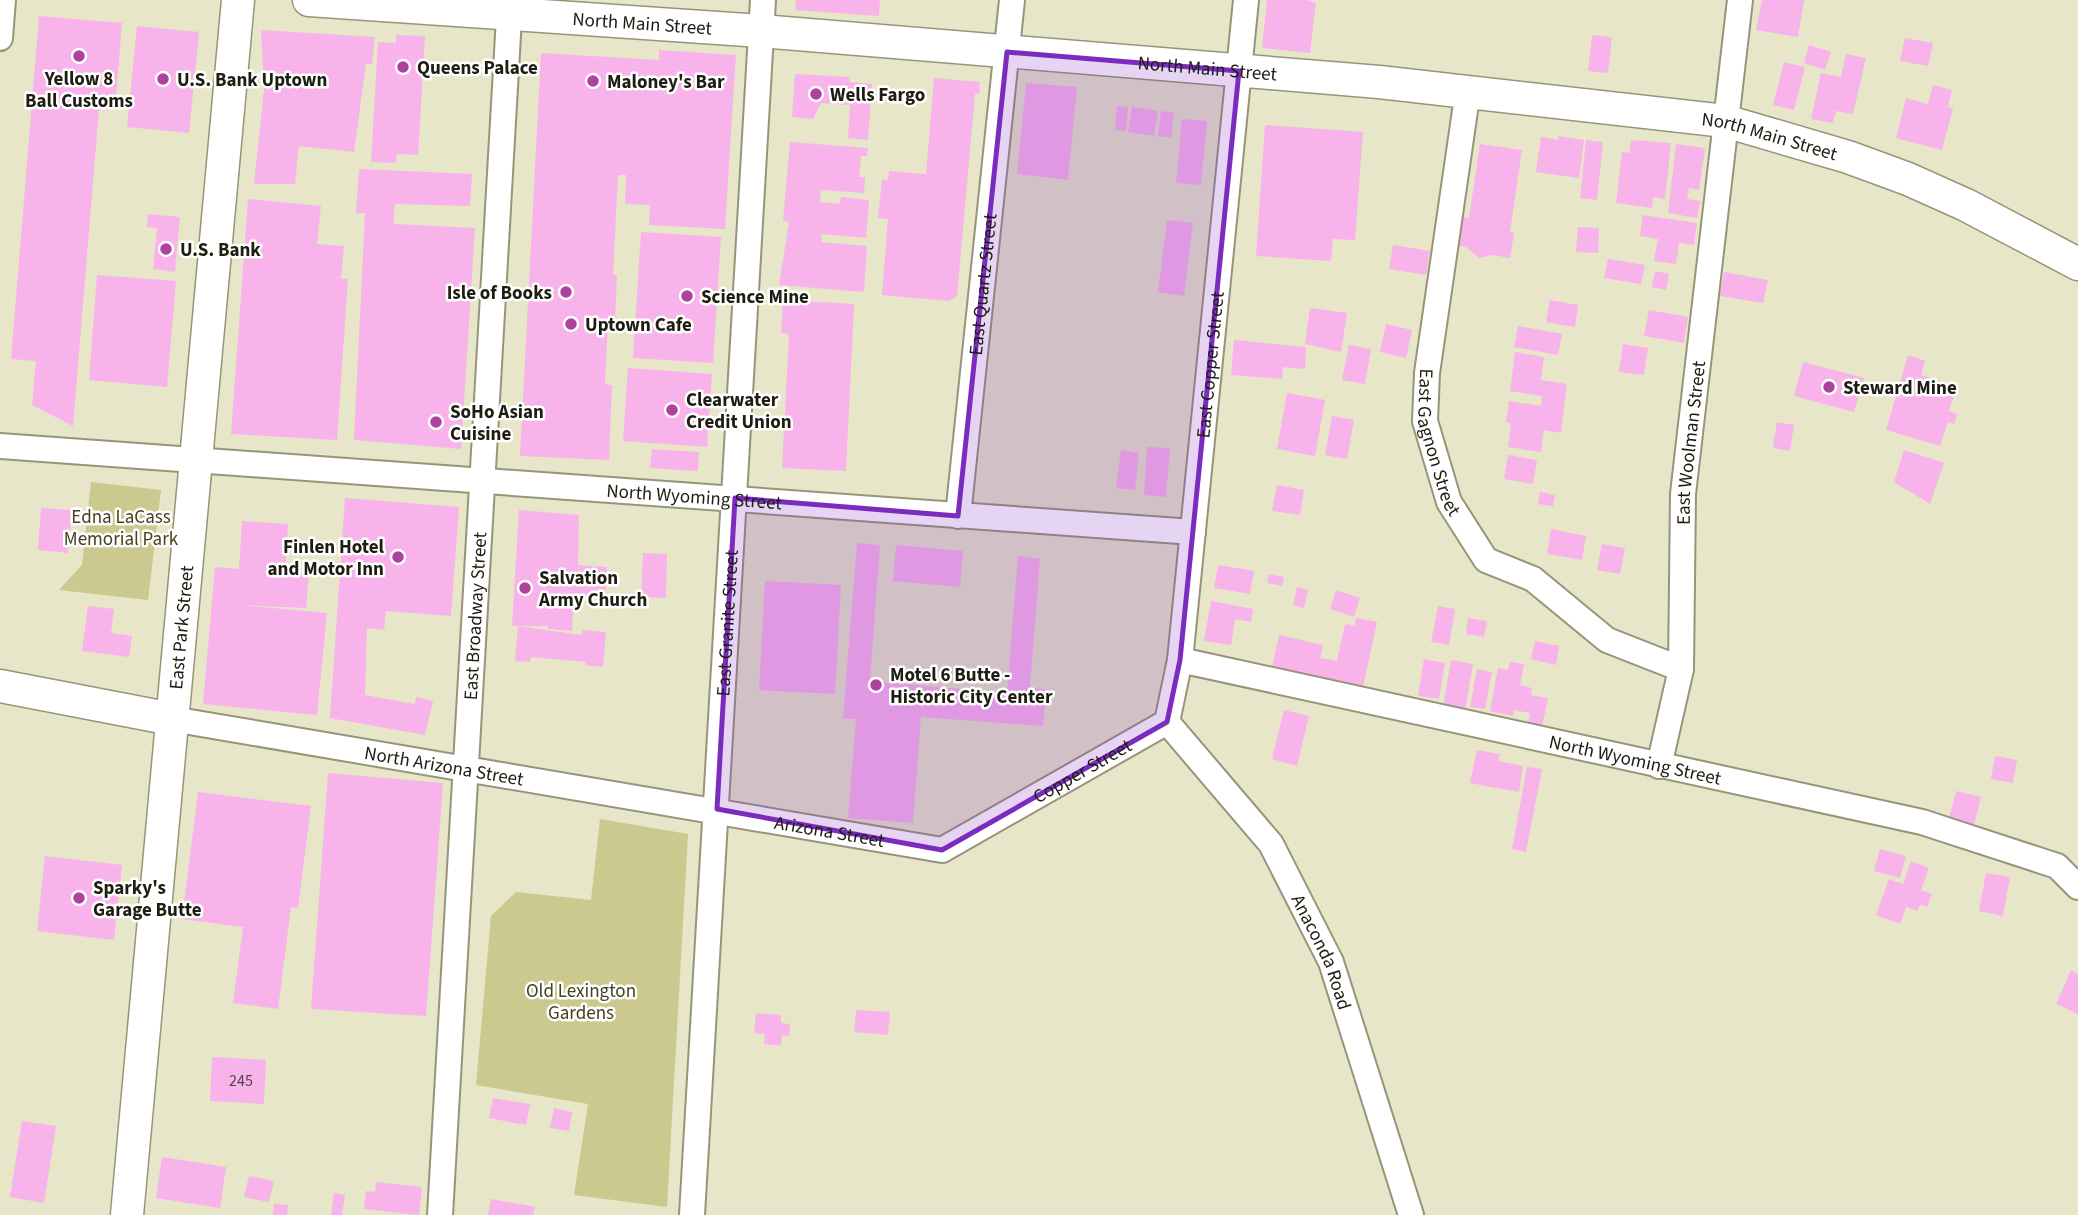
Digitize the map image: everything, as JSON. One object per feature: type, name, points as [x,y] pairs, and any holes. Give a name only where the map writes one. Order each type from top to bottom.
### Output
[{"type":"main road","name":"East Park Street","points":[[127,1215],[239,0]]},
{"type":"main road","name":"North Main Street","points":[[309,0],[509,8],[761,32],[1468,90],[1725,121],[1787,137],[1908,179],[1966,205],[2078,264]]},
{"type":"main road","points":[[0,686],[172,719]]},
{"type":"street","points":[[0,38],[3,0]]},
{"type":"street","name":"East Granite Street","points":[[692,1215],[763,0]]},
{"type":"street","name":"East Quartz Street","points":[[958,516],[1012,0]]},
{"type":"street","name":"East Copper Street","points":[[1180,660],[1246,0]]},
{"type":"street","name":"East Woolman Street","points":[[1659,766],[1681,669],[1684,494],[1740,0]]},
{"type":"street","name":"East Broadway Street","points":[[440,1215],[509,8]]},
{"type":"street","name":"East Gagnon Street","points":[[1468,90],[1426,386],[1425,421],[1449,502],[1486,560],[1533,579],[1607,640],[1681,669]]},
{"type":"street","name":"North Wyoming Street","points":[[0,446],[1193,532]]},
{"type":"street","points":[[1167,722],[1180,660]]},
{"type":"street","name":"North Wyoming Street","points":[[1180,660],[1922,822],[2057,866],[2078,887]]},
{"type":"street","name":"North Arizona Street","points":[[172,719],[467,770],[717,809]]},
{"type":"street","name":"Copper Street","points":[[942,850],[1167,722]]},
{"type":"street","name":"Anaconda Road","points":[[1167,722],[1271,844],[1331,962],[1411,1215]]},
{"type":"street","name":"Arizona Street","points":[[717,809],[942,850]]},
{"type":"highlighted area","points":[[1007,52],[1239,71],[1180,660],[1167,722],[942,850],[717,809],[735,498],[958,516]]},
{"type":"green space","name":"Edna LaCass Memorial Park","points":[[91,482],[161,490],[148,600],[59,590],[82,565]]},
{"type":"green space","name":"Old Lexington Gardens","points":[[600,819],[688,834],[667,1207],[574,1195],[588,1104],[476,1085],[491,916],[516,892],[591,900]]},
{"type":"building","points":[[796,0],[880,0],[879,16],[795,10]]},
{"type":"building","points":[[1267,0],[1307,0],[1316,3],[1310,53],[1262,48]]},
{"type":"building","points":[[1762,0],[1804,0],[1798,37],[1756,30]]},
{"type":"building","points":[[39,16],[122,23],[116,98],[100,97],[73,426],[32,405],[36,361],[11,359]]},
{"type":"building","name":"U.S. Bank Uptown","points":[[137,26],[199,32],[189,133],[127,127]]},
{"type":"building","points":[[261,30],[375,37],[372,64],[366,64],[354,152],[299,146],[295,184],[254,184],[264,89]]},
{"type":"building","points":[[396,35],[425,36],[418,155],[397,154],[396,163],[371,162],[378,42],[396,43]]},
{"type":"building","points":[[1592,35],[1612,37],[1608,73],[1588,71]]},
{"type":"building","points":[[1905,38],[1933,43],[1928,66],[1900,61]]},
{"type":"building","points":[[1809,45],[1831,52],[1825,70],[1804,63]]},
{"type":"building","points":[[659,50],[736,55],[725,229],[649,225],[650,205],[625,204],[626,175],[618,175],[613,275],[617,275],[615,322],[608,322],[605,384],[612,385],[609,460],[520,456],[541,53],[659,60]]},
{"type":"building","points":[[1846,54],[1866,58],[1853,114],[1836,111],[1833,123],[1811,119],[1821,73],[1841,77]]},
{"type":"building","points":[[1784,62],[1805,67],[1794,110],[1773,105]]},
{"type":"building","points":[[795,74],[850,77],[849,82],[872,84],[868,140],[848,138],[850,105],[821,103],[813,119],[792,117]]},
{"type":"building","points":[[934,78],[980,82],[979,94],[975,94],[957,296],[949,301],[882,295],[888,219],[878,218],[882,180],[888,180],[889,171],[926,174]]},
{"type":"building","points":[[1026,83],[1077,87],[1068,180],[1017,174]]},
{"type":"building","points":[[1933,85],[1952,90],[1948,107],[1953,108],[1942,150],[1896,138],[1906,98],[1928,104]]},
{"type":"building","points":[[1117,106],[1128,107],[1126,131],[1115,130]]},
{"type":"building","points":[[1132,107],[1158,111],[1154,136],[1128,132]]},
{"type":"building","points":[[1161,111],[1174,113],[1171,138],[1158,136]]},
{"type":"building","points":[[1182,119],[1207,121],[1201,185],[1176,183]]},
{"type":"building","points":[[1265,125],[1363,132],[1355,240],[1333,239],[1331,261],[1256,256]]},
{"type":"building","points":[[1558,136],[1584,140],[1579,178],[1536,172],[1541,137],[1558,140]]},
{"type":"building","points":[[1586,140],[1603,142],[1597,200],[1580,198]]},
{"type":"building","points":[[1631,140],[1671,143],[1665,199],[1653,197],[1652,208],[1616,203],[1622,152],[1629,153]]},
{"type":"building","points":[[790,142],[868,148],[867,156],[861,156],[859,177],[865,177],[864,193],[821,190],[820,202],[840,204],[841,197],[869,200],[866,238],[822,234],[821,242],[867,246],[864,292],[779,285],[789,222],[783,221]]},
{"type":"building","points":[[1480,144],[1522,150],[1510,232],[1514,233],[1510,258],[1493,255],[1479,258],[1466,247],[1458,246],[1462,217],[1469,218]]},
{"type":"building","points":[[1676,144],[1705,148],[1699,190],[1689,188],[1687,199],[1700,201],[1697,218],[1668,213]]},
{"type":"building","points":[[359,169],[472,174],[470,206],[395,204],[394,215],[394,224],[475,228],[461,449],[354,440],[365,213],[356,213]]},
{"type":"building","points":[[248,199],[321,206],[317,244],[344,246],[341,279],[348,279],[337,440],[231,434]]},
{"type":"building","name":"U.S. Bank","points":[[148,214],[180,217],[175,272],[153,269],[157,228],[147,227]]},
{"type":"building","points":[[1643,215],[1697,223],[1694,245],[1679,243],[1676,264],[1654,261],[1658,239],[1640,236]]},
{"type":"building","points":[[1167,220],[1193,223],[1184,296],[1158,292]]},
{"type":"building","points":[[1578,227],[1599,228],[1598,253],[1576,252]]},
{"type":"building","points":[[641,232],[721,237],[713,363],[633,358]]},
{"type":"building","points":[[1393,245],[1430,251],[1426,275],[1389,269]]},
{"type":"building","points":[[1608,259],[1645,265],[1641,284],[1604,278]]},
{"type":"building","points":[[1655,271],[1669,274],[1666,290],[1652,287]]},
{"type":"building","points":[[1724,272],[1768,280],[1763,303],[1720,296]]},
{"type":"building","points":[[97,275],[176,281],[167,387],[89,380]]},
{"type":"building","points":[[783,300],[854,304],[846,471],[782,468],[789,334],[781,333]]},
{"type":"building","points":[[1550,300],[1578,305],[1575,327],[1546,322]]},
{"type":"building","points":[[1310,308],[1347,313],[1341,352],[1305,344]]},
{"type":"building","points":[[1649,310],[1688,317],[1684,343],[1644,336]]},
{"type":"building","points":[[1386,324],[1412,330],[1406,358],[1380,352]]},
{"type":"building","points":[[1518,326],[1562,334],[1558,355],[1514,347]]},
{"type":"building","points":[[1234,340],[1306,347],[1305,369],[1283,367],[1282,379],[1231,375]]},
{"type":"building","points":[[1623,344],[1648,348],[1644,375],[1619,372]]},
{"type":"building","points":[[1349,345],[1371,349],[1365,384],[1342,380]]},
{"type":"building","points":[[1515,352],[1544,357],[1541,380],[1567,384],[1561,433],[1544,430],[1541,452],[1508,447],[1511,423],[1506,422],[1509,401],[1541,406],[1542,396],[1510,391]]},
{"type":"building","points":[[1908,355],[1925,361],[1921,375],[1957,386],[1949,411],[1957,414],[1954,424],[1948,422],[1940,446],[1886,430]]},
{"type":"building","name":"Steward Mine","points":[[1803,362],[1864,378],[1854,412],[1794,396]]},
{"type":"building","points":[[628,368],[712,374],[707,447],[623,441]]},
{"type":"building","points":[[1287,393],[1325,400],[1315,456],[1277,449]]},
{"type":"building","points":[[1332,416],[1354,420],[1347,459],[1325,455]]},
{"type":"building","points":[[1777,422],[1794,425],[1790,451],[1773,448]]},
{"type":"building","points":[[1147,447],[1170,448],[1166,497],[1144,495]]},
{"type":"building","points":[[652,449],[699,452],[698,471],[650,468]]},
{"type":"building","points":[[1121,450],[1139,453],[1135,490],[1116,488]]},
{"type":"building","points":[[1904,450],[1944,463],[1930,504],[1894,482]]},
{"type":"building","points":[[1508,455],[1537,460],[1533,484],[1504,479]]},
{"type":"building","points":[[1277,485],[1304,490],[1300,515],[1272,511]]},
{"type":"building","points":[[1540,492],[1555,495],[1553,506],[1538,504]]},
{"type":"building","name":"Finlen Hotel and Motor Inn","points":[[345,498],[459,507],[451,616],[386,611],[384,630],[367,628],[365,695],[415,704],[416,697],[433,701],[425,735],[330,718]]},
{"type":"building","points":[[41,508],[72,510],[68,553],[38,550]]},
{"type":"building","points":[[519,510],[579,515],[578,565],[607,567],[605,599],[574,597],[572,631],[548,629],[548,626],[512,626]]},
{"type":"building","points":[[242,521],[288,524],[285,573],[309,574],[306,608],[239,605],[327,613],[317,715],[203,704],[215,567],[239,569]]},
{"type":"building","points":[[1551,529],[1586,536],[1582,560],[1547,554]]},
{"type":"building","name":"Motel 6 Butte - Historic City Center","points":[[857,543],[880,545],[870,681],[1007,693],[1018,556],[1040,559],[1030,688],[1046,689],[1043,726],[921,717],[913,823],[848,818],[856,719],[843,718]]},
{"type":"building","points":[[1602,544],[1625,548],[1620,574],[1597,570]]},
{"type":"building","points":[[896,545],[963,551],[960,587],[893,581]]},
{"type":"building","points":[[643,553],[667,554],[666,598],[641,597]]},
{"type":"building","points":[[1218,565],[1254,571],[1250,594],[1214,588]]},
{"type":"building","points":[[1269,574],[1284,577],[1282,586],[1267,583]]},
{"type":"building","points":[[765,581],[841,585],[835,694],[759,690]]},
{"type":"building","points":[[1297,587],[1308,590],[1304,608],[1293,605]]},
{"type":"building","points":[[1336,590],[1360,598],[1354,617],[1330,609]]},
{"type":"building","points":[[1211,601],[1253,609],[1251,622],[1235,619],[1231,645],[1204,641]]},
{"type":"building","points":[[88,606],[114,609],[111,633],[132,636],[129,657],[82,651]]},
{"type":"building","points":[[1438,606],[1455,609],[1449,645],[1431,642]]},
{"type":"building","points":[[1356,618],[1377,622],[1363,687],[1272,667],[1279,635],[1323,645],[1320,658],[1337,661],[1345,624],[1355,626]]},
{"type":"building","points":[[1468,618],[1487,621],[1484,637],[1466,634]]},
{"type":"building","points":[[518,626],[582,635],[583,630],[606,632],[603,667],[585,665],[586,662],[531,657],[530,662],[515,661]]},
{"type":"building","points":[[1535,641],[1559,646],[1556,665],[1531,659]]},
{"type":"building","points":[[1424,659],[1445,663],[1439,699],[1418,696]]},
{"type":"building","points":[[1451,660],[1473,664],[1465,711],[1443,707]]},
{"type":"building","points":[[1510,662],[1524,664],[1520,685],[1532,688],[1531,695],[1548,698],[1542,727],[1528,725],[1530,713],[1514,710],[1513,716],[1490,711],[1498,668],[1508,670]]},
{"type":"building","points":[[1477,669],[1492,672],[1485,709],[1470,707]]},
{"type":"building","points":[[1284,710],[1309,716],[1297,766],[1272,759]]},
{"type":"building","points":[[1477,750],[1500,754],[1498,761],[1523,766],[1519,792],[1470,783]]},
{"type":"building","points":[[1995,756],[2017,760],[2013,783],[1991,779]]},
{"type":"building","points":[[1527,767],[1542,769],[1526,852],[1512,849]]},
{"type":"building","points":[[328,773],[443,783],[426,1016],[311,1009]]},
{"type":"building","points":[[1956,791],[1981,797],[1974,825],[1949,819]]},
{"type":"building","points":[[198,792],[311,806],[298,908],[291,907],[278,1009],[233,1003],[243,927],[182,919]]},
{"type":"building","points":[[1880,849],[1906,856],[1900,878],[1874,871]]},
{"type":"building","name":"Sparky's Garage Butte","points":[[45,856],[122,865],[114,940],[37,931]]},
{"type":"building","points":[[1911,861],[1929,868],[1921,890],[1932,894],[1927,907],[1920,905],[1917,911],[1906,907],[1900,924],[1876,915],[1889,879],[1903,884]]},
{"type":"building","points":[[1986,873],[2010,877],[2003,916],[1979,911]]},
{"type":"building","points":[[2071,970],[2078,974],[2078,1014],[2056,1004]]},
{"type":"building","points":[[856,1010],[890,1012],[888,1035],[854,1032]]},
{"type":"building","points":[[756,1013],[781,1015],[781,1023],[790,1024],[789,1036],[782,1035],[781,1046],[764,1044],[765,1034],[754,1033]]},
{"type":"building","points":[[212,1057],[266,1060],[264,1104],[210,1101]]},
{"type":"building","points":[[493,1098],[530,1104],[526,1125],[489,1118]]},
{"type":"building","points":[[554,1108],[572,1112],[569,1131],[550,1128]]},
{"type":"building","points":[[22,1121],[56,1126],[44,1203],[10,1197]]},
{"type":"building","points":[[162,1157],[226,1167],[220,1208],[156,1198]]},
{"type":"building","points":[[249,1176],[274,1181],[269,1202],[244,1197]]},
{"type":"building","points":[[376,1182],[422,1187],[419,1215],[364,1209],[366,1191],[375,1192]]},
{"type":"building","points":[[334,1193],[345,1195],[342,1215],[331,1215]]},
{"type":"building","points":[[491,1199],[535,1207],[533,1215],[488,1215]]},
{"type":"building","points":[[274,1204],[288,1205],[287,1215],[273,1215]]},
{"type":"place","name":"Yellow 8 Ball Customs","points":[[79,56]]},
{"type":"place","name":"Queens Palace","points":[[403,67]]},
{"type":"place","name":"U.S. Bank Uptown","points":[[163,79]]},
{"type":"place","name":"Maloney's Bar","points":[[593,81]]},
{"type":"place","name":"Wells Fargo","points":[[816,94]]},
{"type":"place","name":"U.S. Bank","points":[[166,249]]},
{"type":"place","name":"Isle of Books","points":[[566,292]]},
{"type":"place","name":"Science Mine","points":[[687,296]]},
{"type":"place","name":"Uptown Cafe","points":[[571,324]]},
{"type":"place","name":"Steward Mine","points":[[1829,387]]},
{"type":"place","name":"Clearwater Credit Union","points":[[672,410]]},
{"type":"place","name":"SoHo Asian Cuisine","points":[[436,422]]},
{"type":"place","name":"Finlen Hotel and Motor Inn","points":[[398,557]]},
{"type":"place","name":"Salvation Army Church","points":[[525,588]]},
{"type":"place","name":"Motel 6 Butte - Historic City Center","points":[[876,685]]},
{"type":"place","name":"Sparky's Garage Butte","points":[[79,898]]}]
